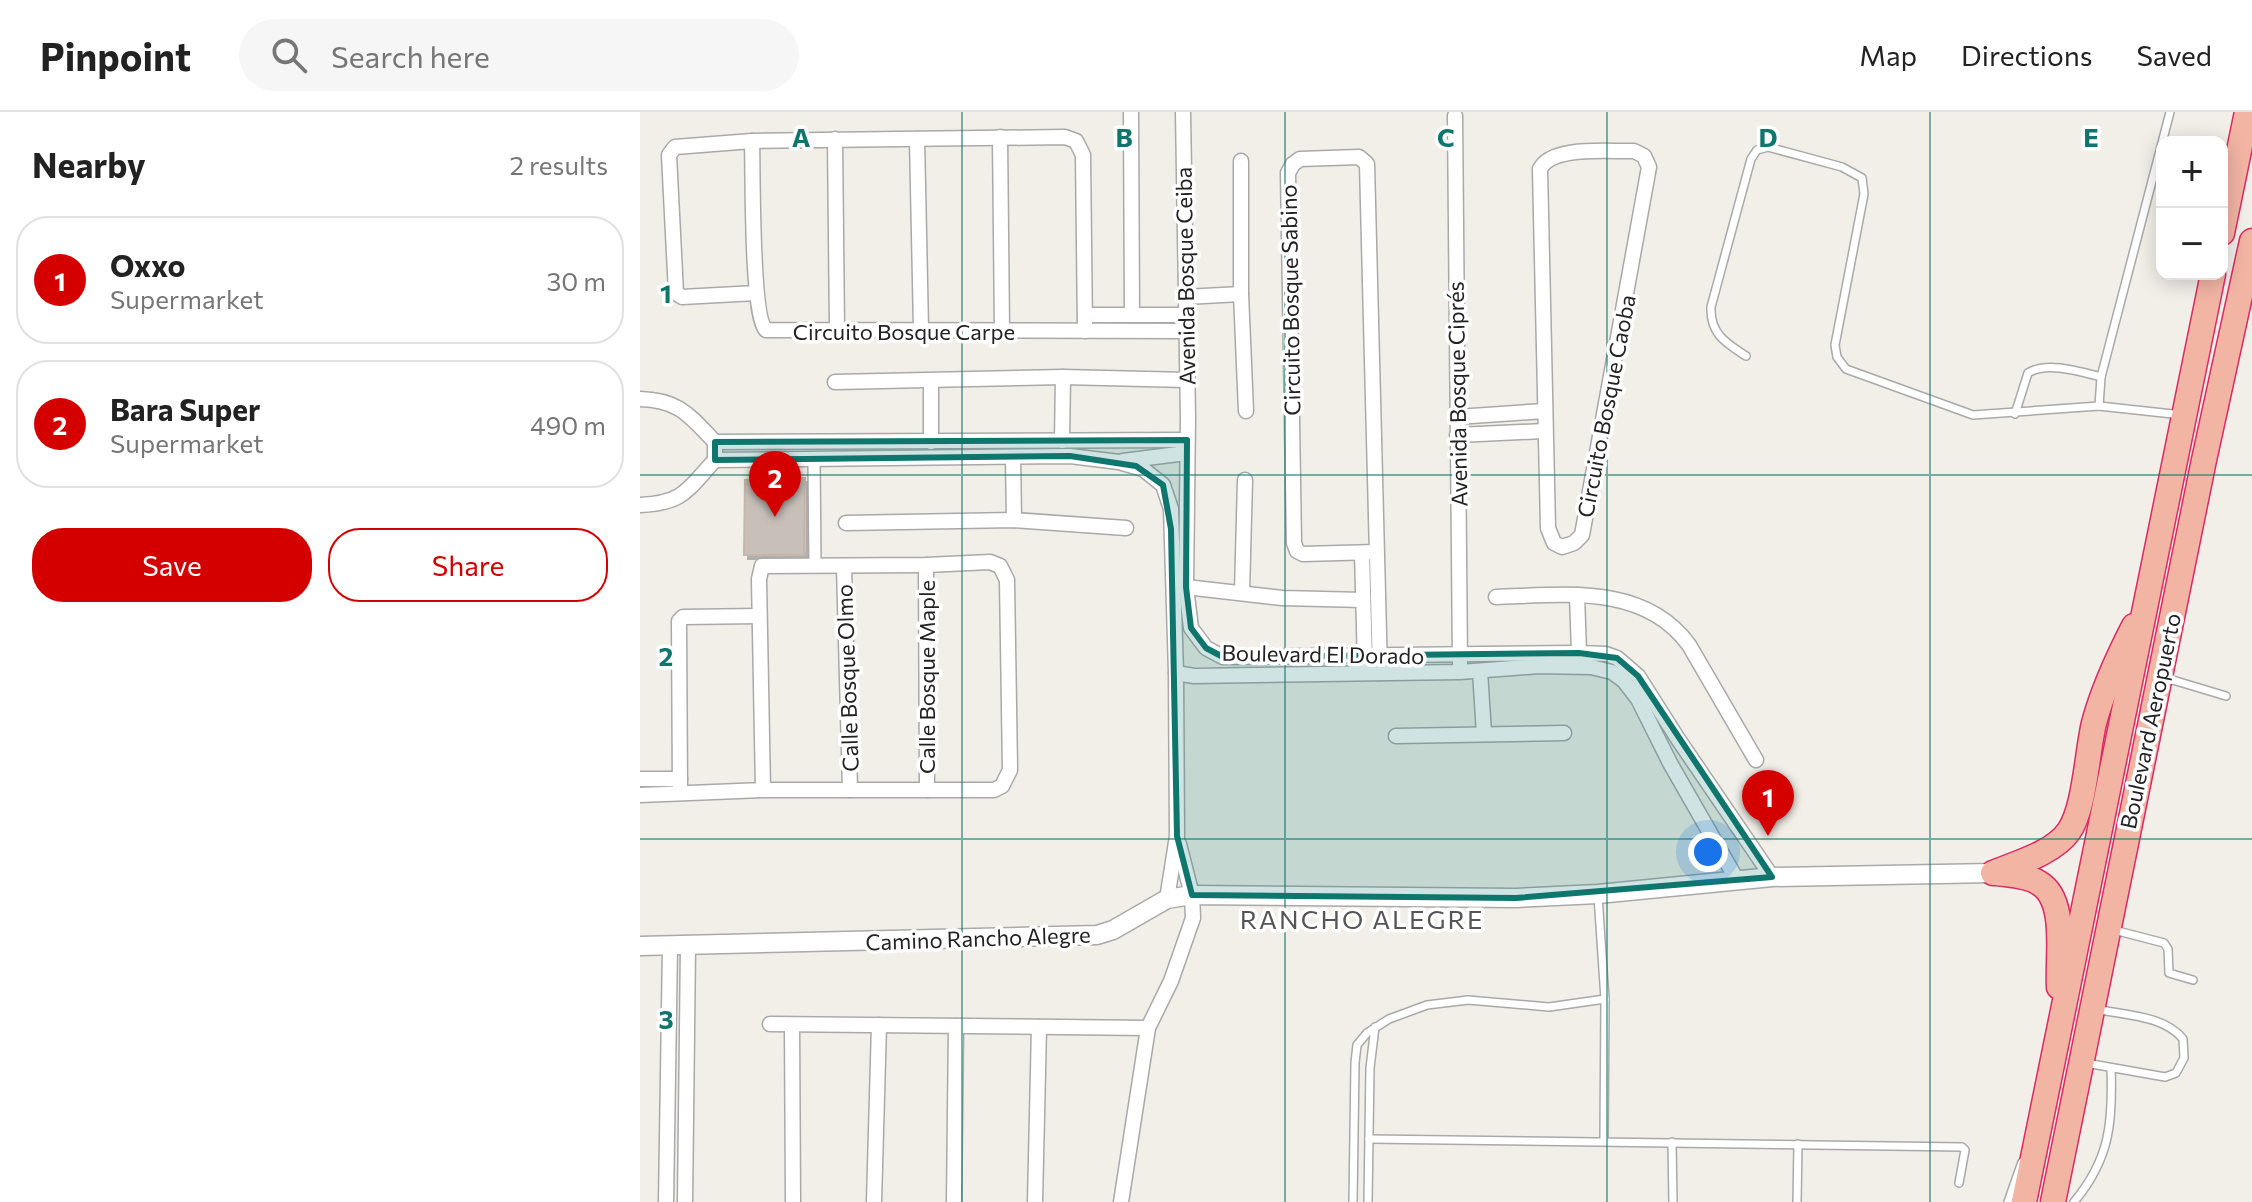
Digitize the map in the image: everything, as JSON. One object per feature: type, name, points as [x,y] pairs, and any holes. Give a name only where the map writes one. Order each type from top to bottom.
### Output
[{"type":"highway","points":[[2227,208],[2247,112]]},
{"type":"highway","name":"Boulevard Aeropuerto","points":[[2053,1202],[2160,677],[2239,319],[2252,241]]},
{"type":"highway","name":"Boulevard Aeropuerto","points":[[2024,1202],[2212,280]]},
{"type":"highway","points":[[1993,873],[2038,853],[2069,831],[2077,809],[2101,700],[2149,595]]},
{"type":"highway","points":[[1993,873],[2029,878],[2048,890],[2053,898],[2058,918],[2058,964],[2063,1011]]},
{"type":"street","points":[[1131,112],[1132,315]]},
{"type":"street","name":"Avenida Bosque Ceiba","points":[[1183,112],[1186,446]]},
{"type":"street","name":"Avenida Bosque Ciprés","points":[[1455,116],[1460,672]]},
{"type":"street","points":[[1000,137],[1002,330]]},
{"type":"street","points":[[756,293],[678,295],[675,290],[669,153],[680,145],[835,139],[1065,137],[1076,141],[1083,155],[1085,331]]},
{"type":"street","points":[[835,139],[837,330]]},
{"type":"street","points":[[917,139],[921,329]]},
{"type":"street","name":"Circuito Bosque Carpe","points":[[752,141],[756,293],[760,323],[766,330],[1186,331]]},
{"type":"street","name":"Circuito Bosque Caoba","points":[[1639,152],[1649,167],[1582,535],[1574,543],[1562,547],[1554,543],[1548,528],[1544,431],[1540,169],[1545,161],[1556,154],[1639,152]]},
{"type":"street","name":"Circuito Bosque Sabino","points":[[1369,553],[1303,554],[1297,551],[1294,543],[1288,173],[1300,159],[1359,157],[1367,164],[1369,553],[1373,674]]},
{"type":"street","points":[[1241,161],[1241,294],[1246,411]]},
{"type":"street","points":[[1185,297],[1241,294]]},
{"type":"street","points":[[1086,315],[1184,315]]},
{"type":"street","points":[[835,382],[1063,377],[1187,380]]},
{"type":"street","points":[[1062,441],[1063,377]]},
{"type":"street","points":[[931,381],[931,442]]},
{"type":"street","points":[[640,399],[659,399],[677,406],[715,442],[1062,441],[1186,446]]},
{"type":"street","points":[[1457,417],[1544,411]]},
{"type":"street","points":[[1457,435],[1544,431]]},
{"type":"street","points":[[640,505],[664,504],[682,496],[715,460],[715,442]]},
{"type":"street","points":[[1119,462],[1186,446]]},
{"type":"street","name":"Boulevard El Dorado","points":[[1186,446],[1186,587],[1191,628],[1206,648],[1216,655],[1606,654],[1628,665],[1638,676],[1772,877]]},
{"type":"street","points":[[715,460],[1070,456],[1119,462],[1148,472],[1163,485],[1168,496],[1176,673],[1177,836],[1167,899]]},
{"type":"street","points":[[1013,457],[1014,520]]},
{"type":"street","points":[[814,459],[815,565]]},
{"type":"street","points":[[1242,592],[1245,480]]},
{"type":"street","points":[[846,523],[1014,520],[1126,528]]},
{"type":"street","name":"Circuito Bosque Sabino","points":[[1369,553],[1363,600],[1372,656]]},
{"type":"street","points":[[640,779],[680,786],[763,790],[994,790],[1006,782],[1010,770],[1006,575],[1000,566],[990,562],[762,566],[759,572],[759,616],[763,790]]},
{"type":"street","name":"Calle Bosque Maple","points":[[926,565],[927,790]]},
{"type":"street","name":"Calle Bosque Olmo","points":[[844,566],[850,790]]},
{"type":"street","points":[[1186,587],[1282,598],[1363,600]]},
{"type":"street","points":[[1496,597],[1577,595],[1624,600],[1658,615],[1674,627],[1689,645],[1756,760]]},
{"type":"street","points":[[1577,595],[1579,653]]},
{"type":"street","points":[[680,786],[679,621],[683,617],[759,616]]},
{"type":"street","name":"Boulevard El Dorado","points":[[1176,673],[1194,676],[1373,674],[1552,666],[1591,667],[1612,672],[1624,681],[1638,699],[1670,763],[1737,880]]},
{"type":"street","points":[[1480,671],[1484,734]]},
{"type":"street","points":[[1396,736],[1564,733]]},
{"type":"street","points":[[1670,763],[1687,753]]},
{"type":"street","points":[[640,795],[680,786]]},
{"type":"street","points":[[1713,837],[1737,825]]},
{"type":"street","points":[[1121,1202],[1148,1028],[1188,939],[1193,918],[1192,895],[1177,836]]},
{"type":"street","points":[[1737,880],[1993,873]]},
{"type":"street","name":"Camino Rancho Alegre","points":[[640,946],[1097,935],[1113,930],[1167,899],[1192,895],[1516,898],[1598,894],[1737,880]]},
{"type":"street","points":[[666,1202],[679,946]]},
{"type":"street","points":[[679,946],[685,1202]]},
{"type":"street","points":[[770,1024],[1148,1028]]},
{"type":"street","points":[[792,1025],[793,1202]]},
{"type":"street","points":[[874,1202],[879,1025]]},
{"type":"street","points":[[954,1202],[956,1026]]},
{"type":"street","points":[[1035,1202],[1039,1027]]},
{"type":"lane","points":[[2099,406],[2101,377],[2170,112]]},
{"type":"lane","points":[[1746,356],[1717,335],[1711,319],[1711,307],[1751,159],[1757,150],[1768,147],[1842,167],[1862,178],[1864,194],[1835,345],[1846,369],[1973,415],[2099,406],[2184,415]]},
{"type":"lane","points":[[2015,414],[2028,373],[2032,370],[2044,368],[2101,377]]},
{"type":"lane","points":[[2160,677],[2226,696]]},
{"type":"lane","points":[[1598,894],[1605,999],[1604,1141]]},
{"type":"lane","points":[[2108,928],[2164,943],[2168,949],[2169,973],[2193,980]]},
{"type":"lane","points":[[1353,1202],[1356,1052],[1361,1038],[1375,1027],[1427,1005],[1449,1001],[1488,1000],[1549,1007],[1605,999]]},
{"type":"lane","points":[[2080,1061],[2156,1076],[2171,1076],[2181,1068],[2184,1058],[2183,1039],[2163,1024],[2092,1009]]},
{"type":"lane","points":[[1368,1202],[1370,1068],[1375,1027]]},
{"type":"lane","points":[[2074,1202],[2096,1172],[2106,1146],[2111,1121],[2111,1068]]},
{"type":"lane","points":[[2008,1202],[2041,1120]]},
{"type":"lane","points":[[1369,1139],[1962,1147],[1965,1150],[1959,1183]]},
{"type":"lane","points":[[1672,1142],[1673,1202]]},
{"type":"lane","points":[[1797,1202],[1798,1144]]},
{"type":"highlighted area","points":[[1187,440],[1186,587],[1191,628],[1206,648],[1223,657],[1579,653],[1617,658],[1638,676],[1772,877],[1516,898],[1192,895],[1177,836],[1171,529],[1163,485],[1136,466],[1070,456],[715,460],[715,442]]},
{"type":"building","points":[[805,478],[804,555],[744,555],[745,480]]},
{"type":"place","name":"Bara Super","points":[[775,517]]},
{"type":"place","name":"Oxxo","points":[[1768,836]]},
{"type":"district","name":"RANCHO ALEGRE","points":[[1362,918]]}]
